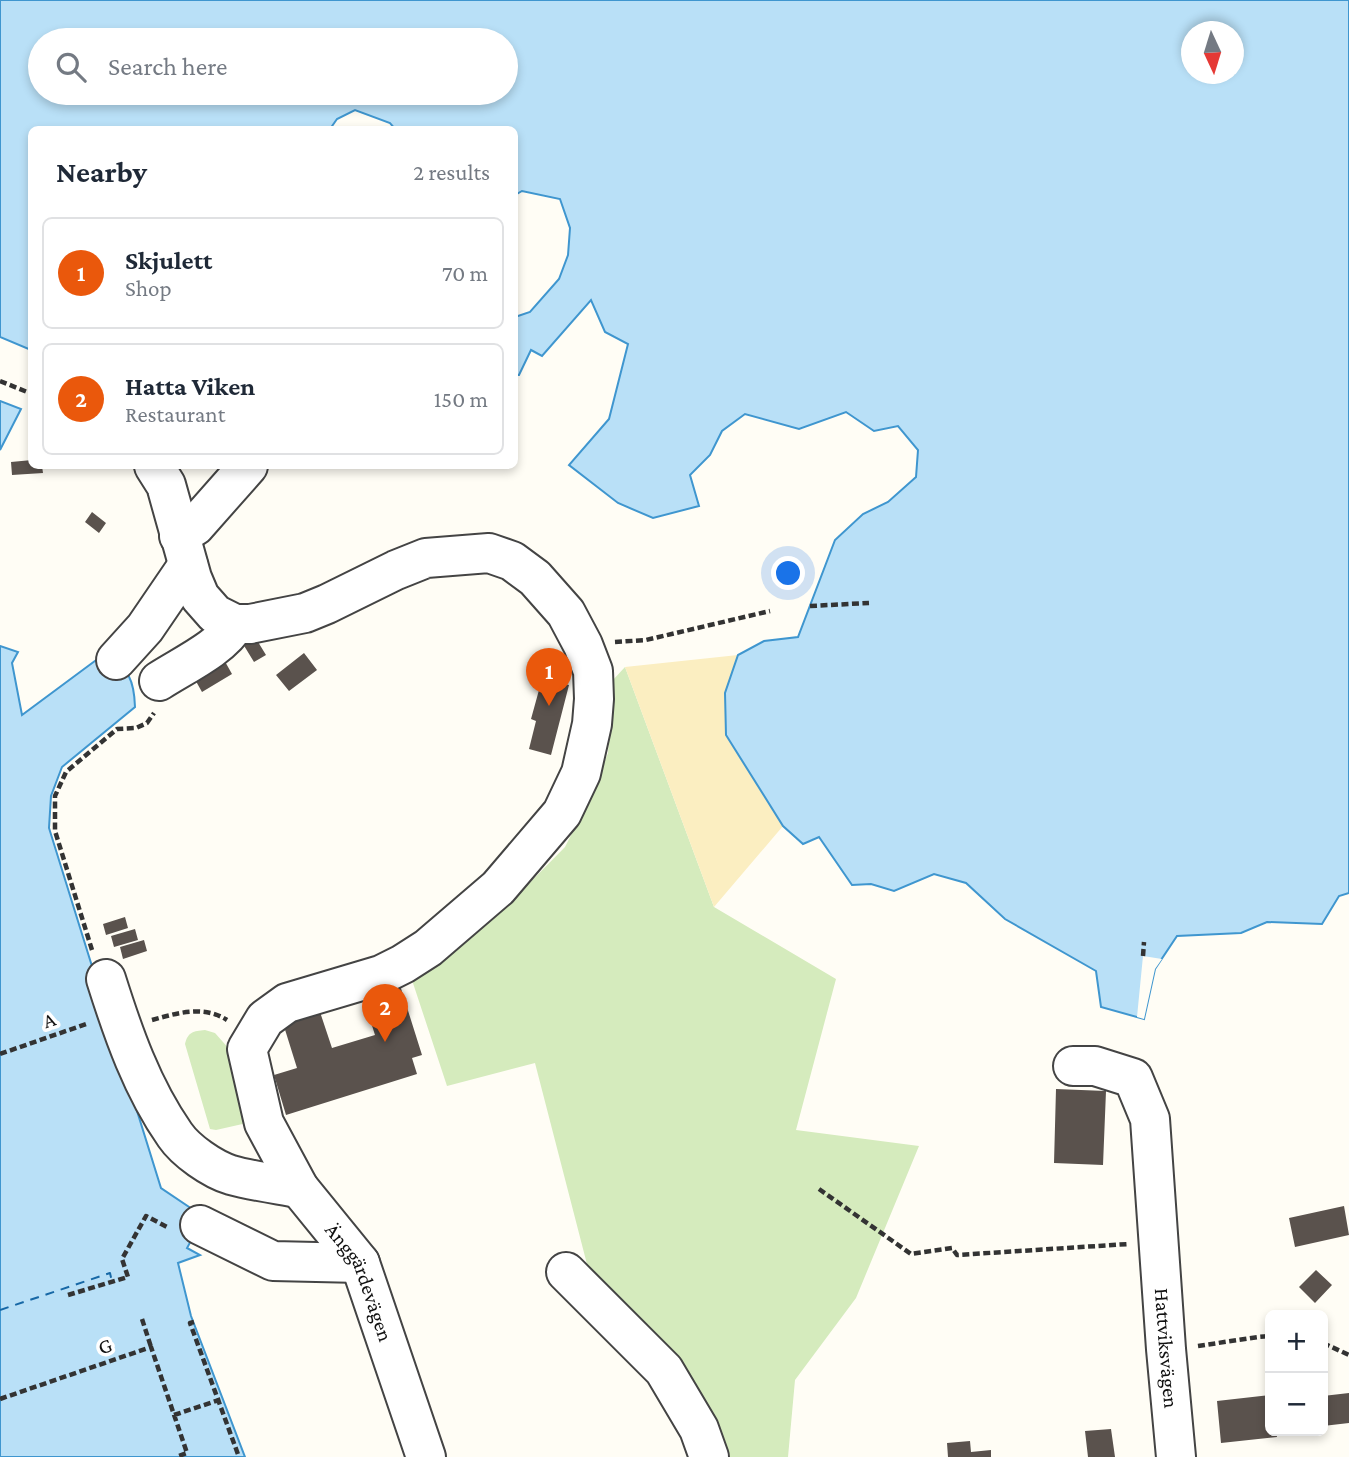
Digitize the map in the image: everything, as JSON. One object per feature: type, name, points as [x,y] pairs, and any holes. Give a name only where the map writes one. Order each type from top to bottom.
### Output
[{"type":"street","points":[[156,469],[166,485],[192,578],[200,597],[215,614],[235,624],[250,624],[305,613],[426,558],[489,553],[512,561],[535,578],[566,613],[593,671],[592,723],[580,773],[562,813],[498,888],[428,948],[403,964],[381,975],[287,1003],[265,1019],[247,1049]]},
{"type":"street","points":[[116,660],[145,628],[195,526],[245,469]]},
{"type":"street","points":[[159,681],[218,643],[235,624]]},
{"type":"street","points":[[106,979],[109,1025],[176,1137],[202,1161],[230,1175],[299,1188]]},
{"type":"street","name":"Änggärdevägen","points":[[247,1049],[264,1123],[299,1188],[360,1263],[426,1457]]},
{"type":"street","name":"Hattviksvägen","points":[[1073,1066],[1095,1066],[1133,1078],[1150,1119],[1176,1457]]},
{"type":"street","points":[[190,1230],[272,1261],[360,1263]]},
{"type":"street","points":[[566,1272],[664,1370],[699,1429],[709,1457]]},
{"type":"path","points":[[0,380],[28,392]]},
{"type":"path","points":[[810,606],[869,603]]},
{"type":"path","points":[[583,645],[646,640],[769,611]]},
{"type":"path","points":[[106,979],[95,960],[55,831],[55,796],[66,772],[117,729],[136,728],[146,723],[161,700],[163,688],[159,681]]},
{"type":"path","points":[[1143,956],[1144,942]]},
{"type":"path","name":"A","points":[[0,1054],[109,1025],[137,1024],[180,1013],[201,1011],[217,1013],[231,1022],[247,1049]]},
{"type":"path","points":[[818,1189],[911,1254],[952,1248],[957,1255],[1158,1241]]},
{"type":"path","points":[[68,1295],[128,1277],[122,1259],[146,1216],[190,1230]]},
{"type":"path","points":[[142,1319],[187,1455],[176,1457]]},
{"type":"path","points":[[194,1322],[190,1323],[239,1457]]},
{"type":"path","points":[[1166,1349],[1265,1336]]},
{"type":"path","points":[[1328,1345],[1349,1355]]},
{"type":"path","name":"G","points":[[0,1399],[151,1346]]},
{"type":"path","points":[[174,1415],[220,1399]]},
{"type":"green space","points":[[625,667],[714,907],[836,979],[796,1130],[919,1146],[856,1298],[795,1380],[788,1457],[725,1457],[589,1272],[535,1063],[447,1086],[409,971],[498,915],[565,847],[608,753],[612,681]]},
{"type":"green space","points":[[205,1030],[215,1033],[231,1051],[247,1123],[210,1129],[185,1044],[192,1033]]},
{"type":"sand","points":[[738,655],[725,693],[726,735],[783,826],[714,907],[625,667]]},
{"type":"water","points":[[0,0],[1349,0],[1349,893],[1339,896],[1322,924],[1267,922],[1241,933],[1177,936],[1155,969],[1144,1019],[1101,1007],[1096,971],[1005,919],[966,883],[934,874],[894,891],[871,884],[852,885],[819,837],[803,844],[783,826],[726,735],[725,693],[738,655],[764,641],[798,637],[835,540],[863,514],[888,502],[916,477],[918,450],[898,426],[874,431],[846,412],[799,429],[745,414],[722,431],[710,455],[690,475],[699,506],[653,518],[618,503],[569,465],[609,419],[628,344],[605,332],[591,300],[542,356],[531,350],[518,375],[518,316],[530,312],[559,279],[568,255],[570,228],[560,199],[522,191],[518,193],[518,126],[392,126],[355,110],[337,119],[332,126],[28,126],[28,349],[0,337]]},
{"type":"water","points":[[0,401],[21,409],[0,450]]},
{"type":"water","points":[[0,646],[18,652],[12,663],[22,715],[107,652],[125,670],[131,682],[135,707],[62,767],[51,796],[49,828],[161,1188],[204,1217],[187,1248],[200,1255],[178,1263],[191,1316],[245,1457],[0,1457]]},
{"type":"pier","points":[[1143,956],[1162,959],[1155,969],[1144,1019],[1137,1017]]},
{"type":"building","points":[[28,460],[28,469],[42,469],[43,473],[12,475],[11,462]]},
{"type":"building","points":[[92,512],[106,523],[99,533],[85,522]]},
{"type":"building","points":[[255,637],[266,655],[254,662],[243,644]]},
{"type":"building","points":[[304,653],[317,670],[289,691],[276,675]]},
{"type":"building","points":[[223,658],[232,674],[202,692],[193,676]]},
{"type":"building","points":[[549,680],[569,685],[551,755],[529,749],[536,721],[531,719],[539,690],[547,692]]},
{"type":"building","points":[[125,917],[128,928],[106,935],[103,924]]},
{"type":"building","points":[[135,929],[138,940],[114,947],[111,936]]},
{"type":"building","points":[[144,940],[147,951],[123,959],[120,947]]},
{"type":"building","points":[[399,982],[422,1055],[412,1058],[417,1074],[286,1115],[274,1075],[297,1068],[282,1020],[319,1009],[332,1048],[375,1035],[362,994]]},
{"type":"building","points":[[1056,1089],[1106,1091],[1103,1165],[1054,1163]]},
{"type":"building","points":[[1344,1206],[1349,1235],[1295,1247],[1289,1218]]},
{"type":"building","points":[[1316,1270],[1332,1285],[1315,1303],[1299,1287]]},
{"type":"building","points":[[1349,1393],[1349,1423],[1328,1425],[1328,1395]]},
{"type":"building","points":[[1265,1396],[1265,1436],[1277,1437],[1221,1443],[1217,1401]]},
{"type":"building","points":[[1111,1429],[1115,1457],[1088,1457],[1085,1431]]},
{"type":"building","points":[[970,1441],[971,1452],[991,1450],[991,1457],[948,1457],[947,1443]]},
{"type":"ferry route","points":[[0,1310],[110,1273],[112,1282]]},
{"type":"place","name":"Skjulett","points":[[549,706]]},
{"type":"place","name":"Hatta Viken","points":[[385,1042]]}]
